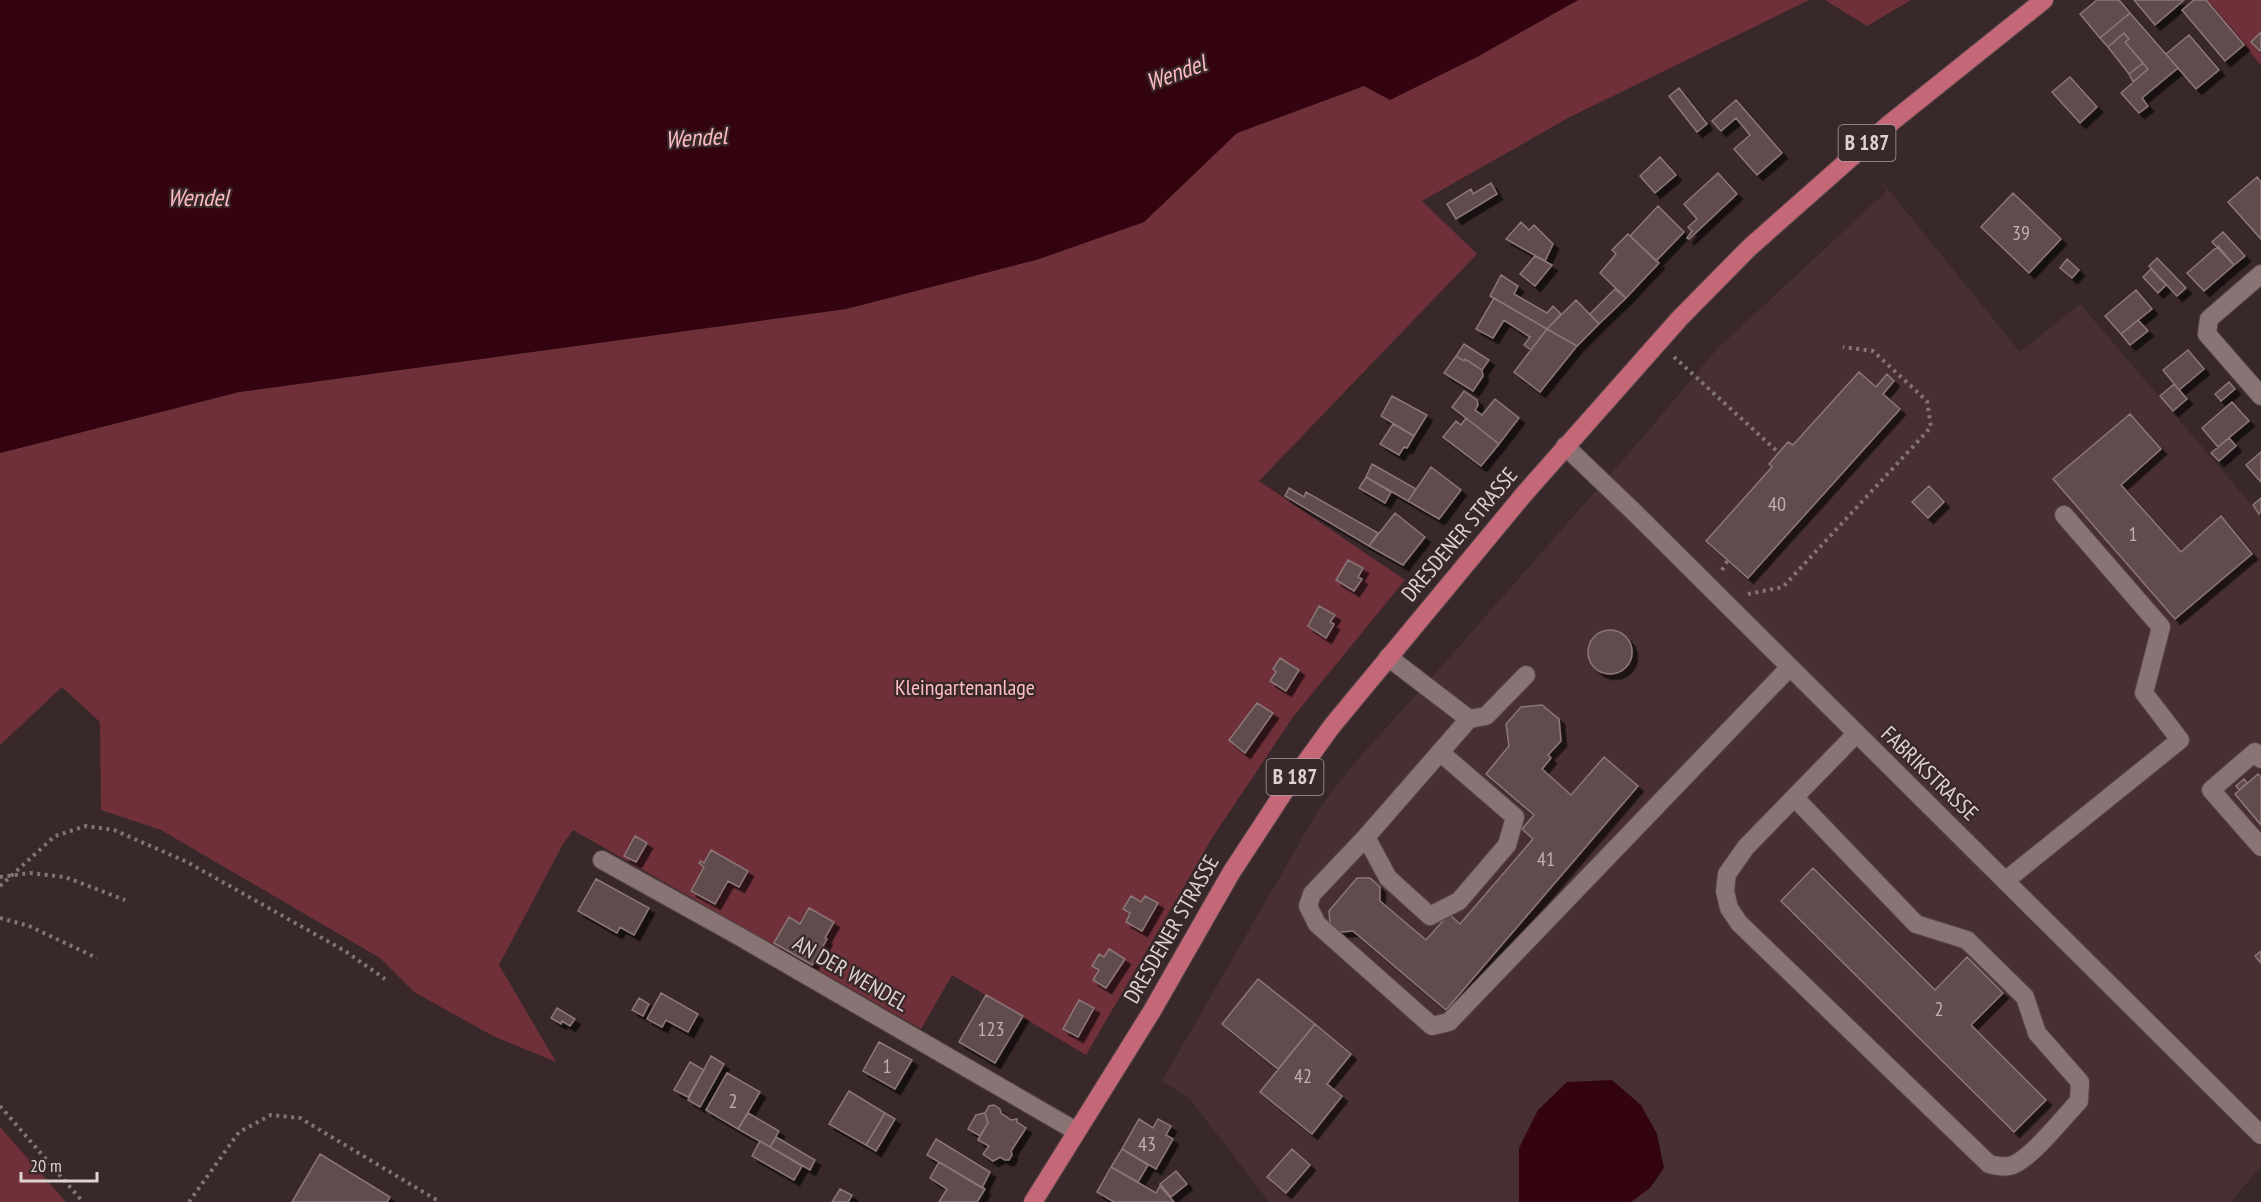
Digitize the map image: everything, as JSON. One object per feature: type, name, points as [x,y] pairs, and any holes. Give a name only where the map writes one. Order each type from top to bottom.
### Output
[{"type":"main road","name":"DRESDENER STRASSE","points":[[1033,1202],[1152,1011],[1256,833],[1332,726],[1565,446],[1658,342],[1749,248],[1888,125],[2044,0]]},
{"type":"street","points":[[2261,274],[2209,319],[2207,334],[2261,396]]},
{"type":"street","name":"FABRIKSTRASSE","points":[[1565,446],[1634,511],[1789,668],[2261,1135]]},
{"type":"street","points":[[2005,881],[2181,740],[2144,693],[2161,627],[2064,515]]},
{"type":"street","points":[[1389,657],[1469,719]]},
{"type":"street","points":[[1526,675],[1486,716],[1469,719],[1366,837],[1312,894],[1308,906],[1317,924],[1432,1026],[1449,1022],[1789,668]]},
{"type":"street","points":[[1795,798],[1916,924],[1967,940],[2025,997],[2037,1033],[2079,1082],[2079,1101],[2023,1160],[2010,1166],[1999,1167],[1989,1164],[1739,923],[1729,908],[1725,891],[1727,874],[1746,847],[1856,734]]},
{"type":"street","points":[[2261,759],[2255,752],[2211,790],[2261,847]]},
{"type":"street","points":[[1366,837],[1388,878],[1430,916],[1459,901],[1507,846],[1515,817],[1441,753]]},
{"type":"street","name":"AN DER WENDEL","points":[[602,860],[748,941],[1076,1131]]},
{"type":"path","points":[[1658,342],[1779,453]]},
{"type":"path","points":[[1743,595],[1784,586],[1931,427],[1927,401],[1873,351],[1844,347]]},
{"type":"path","points":[[1720,573],[1728,560]]},
{"type":"path","points":[[0,886],[55,836],[86,826],[114,830],[187,862],[345,951],[385,979]]},
{"type":"path","points":[[0,877],[8,878],[30,873],[65,878],[125,900]]},
{"type":"path","points":[[0,918],[29,926],[97,958]]},
{"type":"path","points":[[0,1106],[83,1202]]},
{"type":"path","points":[[189,1202],[238,1132],[271,1115],[300,1118],[440,1202]]},
{"type":"shaded area","points":[[1879,178],[2020,352],[2080,304],[2261,516],[2261,1166],[2231,1202],[1269,1202],[1190,1099],[1162,1081],[1319,809],[1351,767],[1644,436],[1717,349],[1887,191]]},
{"type":"green space","name":"Kleingartenanlage","points":[[1578,0],[1809,0],[1568,118],[1422,201],[1477,254],[1259,481],[1405,580],[1293,717],[1212,838],[1086,1055],[952,975],[921,1029],[573,830],[563,844],[499,965],[556,1062],[493,1036],[414,992],[380,958],[161,830],[101,810],[100,722],[62,687],[0,745],[0,453],[239,392],[846,309],[1039,259],[1144,222],[1237,133],[1364,86],[1477,57]]},
{"type":"green space","points":[[1825,0],[1911,0],[1867,26]]},
{"type":"green space","points":[[2206,0],[2261,0],[2261,65]]},
{"type":"green space","points":[[0,1127],[66,1202],[0,1202]]},
{"type":"water","name":"Wendel","points":[[0,0],[1578,0],[1477,57],[1390,100],[1364,86],[1237,133],[1144,222],[1039,259],[846,309],[239,392],[0,453]]},
{"type":"water","points":[[1612,1080],[1641,1105],[1657,1134],[1664,1168],[1650,1188],[1631,1202],[1519,1202],[1519,1148],[1538,1110],[1567,1082]]},
{"type":"building","points":[[2097,0],[2119,0],[2130,13],[2100,38],[2080,14]]},
{"type":"building","points":[[2134,0],[2184,0],[2155,25]]},
{"type":"building","points":[[2194,0],[2206,0],[2244,45],[2225,61],[2182,10]]},
{"type":"building","points":[[2130,13],[2178,68],[2142,98],[2148,106],[2139,113],[2121,93],[2148,69],[2125,42],[2129,39],[2124,33],[2108,47],[2100,38]]},
{"type":"building","points":[[2261,32],[2261,49],[2260,51],[2251,42]]},
{"type":"building","points":[[2124,33],[2129,39],[2125,42],[2143,63],[2129,74],[2108,47]]},
{"type":"building","points":[[2189,35],[2219,70],[2196,89],[2166,54]]},
{"type":"building","points":[[2143,63],[2148,69],[2133,82],[2129,74]]},
{"type":"building","points":[[2070,77],[2097,107],[2080,123],[2052,92]]},
{"type":"building","points":[[1679,88],[1707,124],[1697,132],[1669,96]]},
{"type":"building","points":[[1736,100],[1782,153],[1757,175],[1734,149],[1750,135],[1736,118],[1721,131],[1712,121]]},
{"type":"building","points":[[1660,157],[1676,175],[1655,193],[1640,176]]},
{"type":"building","points":[[1718,173],[1737,194],[1689,239],[1687,238],[1692,231],[1688,227],[1697,219],[1684,204]]},
{"type":"building","points":[[2257,177],[2261,182],[2261,239],[2228,202]]},
{"type":"building","points":[[1491,183],[1497,194],[1456,219],[1447,204],[1471,189],[1473,194]]},
{"type":"building","points":[[2013,193],[2061,239],[2029,273],[1981,227]]},
{"type":"building","points":[[1658,206],[1684,232],[1656,261],[1630,236]]},
{"type":"building","points":[[1521,222],[1529,230],[1534,225],[1553,244],[1545,261],[1506,239]]},
{"type":"building","points":[[2223,232],[2245,256],[2234,265],[2212,242]]},
{"type":"building","points":[[1628,234],[1659,263],[1626,298],[1600,273],[1616,254],[1612,250]]},
{"type":"building","points":[[2218,246],[2234,265],[2204,291],[2187,273]]},
{"type":"building","points":[[1535,256],[1552,265],[1535,286],[1520,274]]},
{"type":"building","points":[[2157,258],[2186,288],[2177,296],[2149,266]]},
{"type":"building","points":[[2067,259],[2079,270],[2072,278],[2060,268]]},
{"type":"building","points":[[2151,269],[2166,285],[2158,293],[2143,277]]},
{"type":"building","points":[[1501,275],[1518,286],[1514,294],[1547,313],[1553,306],[1561,314],[1547,329],[1490,296]]},
{"type":"building","points":[[1615,289],[1626,298],[1599,324],[1590,314]]},
{"type":"building","points":[[2136,290],[2152,309],[2121,334],[2105,316]]},
{"type":"building","points":[[1494,298],[1547,329],[1531,350],[1524,345],[1530,337],[1504,320],[1493,338],[1476,329]]},
{"type":"building","points":[[1576,300],[1599,324],[1577,346],[1547,329]]},
{"type":"building","points":[[2138,320],[2148,331],[2130,345],[2121,334]]},
{"type":"building","points":[[1547,329],[1577,346],[1540,392],[1514,372]]},
{"type":"building","points":[[1464,344],[1489,360],[1482,370],[1456,356]]},
{"type":"building","points":[[2188,350],[2204,369],[2179,390],[2163,370]]},
{"type":"building","points":[[1456,356],[1482,370],[1483,376],[1473,391],[1444,373]]},
{"type":"building","points":[[1859,372],[1876,387],[1887,374],[1894,381],[1883,394],[1900,409],[1748,578],[1706,541],[1772,467],[1769,464],[1788,442],[1793,445]]},
{"type":"building","points":[[2229,382],[2235,389],[2221,401],[2215,394]]},
{"type":"building","points":[[2174,384],[2187,399],[2173,411],[2160,396]]},
{"type":"building","points":[[1464,391],[1477,400],[1478,405],[1475,410],[1482,415],[1495,399],[1519,418],[1499,444],[1452,407]]},
{"type":"building","points":[[1392,396],[1427,415],[1414,436],[1381,416]]},
{"type":"building","points":[[2232,402],[2249,421],[2218,447],[2202,428]]},
{"type":"building","points":[[2130,414],[2161,449],[2121,485],[2181,552],[2221,516],[2252,554],[2175,619],[2053,479]]},
{"type":"building","points":[[1466,418],[1499,444],[1481,466],[1443,437],[1456,421],[1461,425]]},
{"type":"building","points":[[1393,424],[1414,436],[1407,448],[1404,447],[1399,455],[1380,444]]},
{"type":"building","points":[[2229,438],[2236,446],[2219,461],[2211,453]]},
{"type":"building","points":[[2261,452],[2261,482],[2246,465]]},
{"type":"building","points":[[1372,464],[1416,489],[1408,501],[1366,477]]},
{"type":"building","points":[[1431,467],[1461,490],[1439,519],[1408,501]]},
{"type":"building","points":[[1366,477],[1391,492],[1385,503],[1359,488]]},
{"type":"building","points":[[1929,486],[1944,502],[1928,518],[1912,502]]},
{"type":"building","points":[[1289,488],[1304,497],[1306,492],[1378,533],[1369,546],[1285,496]]},
{"type":"building","points":[[2261,498],[2261,512],[2259,514],[2253,505]]},
{"type":"building","points":[[1395,513],[1425,537],[1403,565],[1369,546]]},
{"type":"building","points":[[1348,560],[1363,568],[1358,577],[1362,579],[1354,591],[1336,580]]},
{"type":"building","points":[[1319,606],[1335,615],[1330,622],[1334,624],[1326,638],[1308,626]]},
{"type":"building","points":[[1610,630],[1625,637],[1632,652],[1625,667],[1610,674],[1595,667],[1588,652],[1595,637]]},
{"type":"building","points":[[1280,658],[1299,670],[1286,691],[1270,681],[1276,672],[1273,669]]},
{"type":"building","points":[[1257,703],[1273,713],[1245,753],[1229,740]]},
{"type":"building","points":[[1542,705],[1559,719],[1561,741],[1548,755],[1551,758],[1542,769],[1571,795],[1604,757],[1638,786],[1446,1010],[1353,931],[1340,932],[1330,923],[1329,911],[1357,878],[1370,878],[1380,887],[1380,901],[1426,940],[1449,914],[1460,924],[1533,839],[1522,829],[1534,815],[1486,774],[1509,746],[1506,724],[1521,707]]},
{"type":"building","points":[[2258,774],[2261,777],[2261,825],[2235,794]]},
{"type":"building","points":[[2244,779],[2247,783],[2239,790],[2236,786]]},
{"type":"building","points":[[635,836],[647,843],[636,862],[624,856]]},
{"type":"building","points":[[711,850],[748,871],[739,887],[728,881],[715,904],[691,891],[704,867],[699,863],[701,861],[704,863]]},
{"type":"building","points":[[1813,868],[1935,990],[1967,957],[2003,993],[1971,1025],[2046,1100],[2014,1132],[1781,901]]},
{"type":"building","points":[[596,879],[649,908],[634,935],[620,927],[617,933],[578,911]]},
{"type":"building","points":[[1131,896],[1141,902],[1145,896],[1158,903],[1142,931],[1126,922],[1130,913],[1123,909]]},
{"type":"building","points":[[809,908],[834,922],[812,965],[774,943],[789,917],[800,924]]},
{"type":"building","points":[[1109,949],[1125,959],[1106,988],[1093,980],[1099,970],[1092,966],[1099,954],[1104,957]]},
{"type":"building","points":[[2261,951],[2261,963],[2255,956]]},
{"type":"building","points":[[1258,979],[1315,1024],[1278,1069],[1222,1024]]},
{"type":"building","points":[[661,993],[698,1014],[688,1032],[666,1020],[662,1027],[647,1019]]},
{"type":"building","points":[[986,995],[1023,1016],[995,1063],[959,1042]]},
{"type":"building","points":[[639,998],[649,1004],[643,1016],[632,1010]]},
{"type":"building","points":[[1079,1000],[1094,1008],[1078,1037],[1063,1029]]},
{"type":"building","points":[[557,1008],[575,1019],[570,1026],[551,1018]]},
{"type":"building","points":[[1315,1024],[1351,1054],[1327,1084],[1342,1096],[1312,1134],[1260,1092]]},
{"type":"building","points":[[879,1042],[912,1060],[895,1089],[863,1071]]},
{"type":"building","points":[[711,1056],[724,1064],[700,1107],[688,1100]]},
{"type":"building","points":[[690,1062],[704,1070],[688,1097],[674,1090]]},
{"type":"building","points":[[727,1073],[760,1092],[738,1129],[706,1110]]},
{"type":"building","points":[[849,1091],[885,1113],[866,1145],[829,1124]]},
{"type":"building","points":[[994,1105],[1000,1109],[1001,1113],[1011,1120],[1017,1119],[1017,1122],[1026,1128],[1011,1151],[1012,1155],[1009,1160],[1000,1157],[993,1161],[983,1154],[989,1146],[978,1140],[988,1123],[985,1113],[989,1106]]},
{"type":"building","points":[[748,1113],[779,1131],[770,1147],[738,1129]]},
{"type":"building","points":[[885,1113],[895,1119],[876,1151],[866,1145]]},
{"type":"building","points":[[985,1113],[988,1123],[980,1136],[968,1129],[976,1115]]},
{"type":"building","points":[[1139,1119],[1153,1128],[1158,1119],[1171,1126],[1166,1135],[1173,1139],[1156,1169],[1122,1149]]},
{"type":"building","points":[[776,1137],[815,1160],[810,1170],[770,1147]]},
{"type":"building","points":[[936,1139],[990,1172],[982,1188],[927,1155]]},
{"type":"building","points":[[760,1141],[802,1166],[794,1180],[752,1156]]},
{"type":"building","points":[[1122,1149],[1148,1165],[1138,1182],[1111,1167]]},
{"type":"building","points":[[1292,1149],[1310,1165],[1286,1193],[1267,1177]]},
{"type":"building","points":[[320,1154],[390,1197],[387,1202],[292,1202]]},
{"type":"building","points":[[939,1162],[985,1189],[977,1202],[939,1202],[947,1189],[930,1178]]},
{"type":"building","points":[[1111,1167],[1156,1193],[1160,1186],[1174,1202],[1114,1202],[1097,1192]]},
{"type":"building","points":[[1176,1171],[1187,1184],[1171,1197],[1160,1184]]},
{"type":"building","points":[[840,1189],[852,1195],[848,1202],[832,1202]]}]
